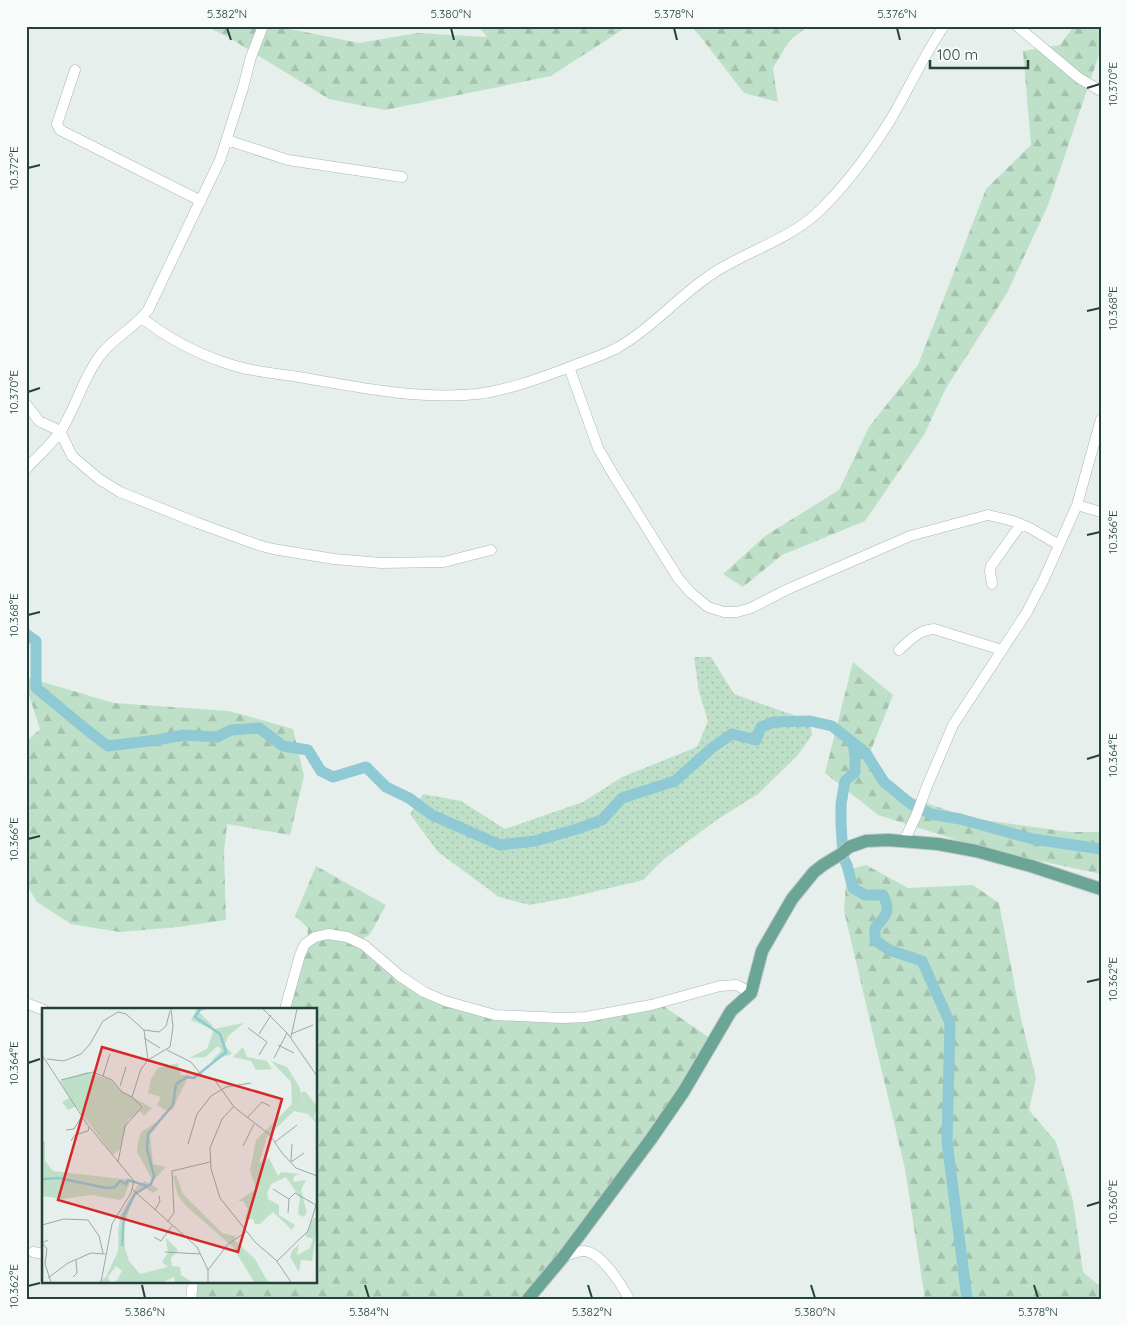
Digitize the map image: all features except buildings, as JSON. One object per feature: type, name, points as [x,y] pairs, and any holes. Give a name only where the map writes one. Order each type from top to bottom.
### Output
[{"type":"main road","points":[[528,1299],[564,1256],[673,1107],[731,1011],[751,993],[762,951],[792,899],[814,872],[845,850],[877,840],[904,841],[938,844],[976,851],[1031,866],[1101,890]]},
{"type":"street","points":[[26,469],[60,431],[87,376],[99,357],[110,344],[142,318],[148,310],[220,160],[228,140],[251,57],[263,26]]},
{"type":"street","points":[[142,318],[162,334],[213,358],[232,365],[255,370],[435,396],[479,394],[529,382],[614,350],[630,340],[712,274],[736,259],[790,233],[816,214],[849,178],[872,148],[891,119],[908,86],[944,26]]},
{"type":"street","points":[[1017,26],[1079,78],[1101,91]]},
{"type":"street","points":[[75,70],[57,124],[60,130],[201,201]]},
{"type":"street","points":[[228,140],[288,160],[402,177]]},
{"type":"street","points":[[569,367],[598,448],[612,474],[678,578],[708,608],[724,612],[737,612],[751,608],[786,590],[910,536],[988,515],[998,516],[1021,524],[1059,546]]},
{"type":"street","points":[[26,404],[39,421],[60,431],[72,456],[99,479],[120,492],[225,534],[273,549],[334,559],[381,563],[444,562],[491,550]]},
{"type":"street","points":[[904,841],[953,725],[1027,612],[1059,546],[1077,505],[1101,419]]},
{"type":"street","points":[[1077,505],[1101,512]]},
{"type":"street","points":[[992,584],[990,571],[992,566],[1021,524]]},
{"type":"street","points":[[899,650],[925,629],[934,629],[1002,650]]},
{"type":"street","points":[[285,1008],[300,955],[305,944],[315,937],[328,934],[347,937],[364,944],[400,976],[424,992],[445,1001],[495,1014],[562,1018],[586,1017],[651,1004],[720,986],[736,985],[751,993]]},
{"type":"street","points":[[26,1003],[42,1009]]},
{"type":"street","points":[[564,1256],[583,1251],[592,1254],[607,1267],[629,1299]]},
{"type":"street","points":[[191,1299],[193,1282]]},
{"type":"green space","points":[[205,26],[286,26],[290,29],[359,43],[417,33],[487,37],[478,26],[628,26],[551,76],[385,110],[329,99],[228,37]]},
{"type":"green space","points":[[692,26],[808,26],[789,41],[773,68],[778,102],[744,93]]},
{"type":"green space","points":[[1074,26],[1101,26],[1101,49],[1048,205],[1007,293],[946,388],[924,435],[865,521],[782,555],[743,587],[723,574],[765,536],[839,490],[869,427],[918,365],[986,189],[1031,145],[1023,51],[1060,45]]},
{"type":"green space","points":[[694,657],[711,657],[734,694],[810,721],[812,735],[797,756],[758,794],[718,819],[664,859],[643,880],[530,905],[499,897],[438,852],[410,814],[423,794],[461,801],[505,829],[583,802],[622,777],[697,747],[708,721],[699,692]]},
{"type":"green space","points":[[853,662],[893,695],[871,750],[890,790],[969,818],[1069,832],[1101,832],[1101,874],[985,849],[878,815],[825,773]]},
{"type":"green space","points":[[26,677],[114,703],[229,711],[293,729],[304,776],[290,835],[227,824],[224,852],[226,920],[178,927],[120,932],[71,924],[37,902],[26,884],[26,742],[40,729],[26,686]]},
{"type":"green space","points":[[866,865],[908,888],[973,885],[999,903],[1021,1019],[1036,1078],[1029,1110],[1056,1142],[1073,1201],[1083,1272],[1101,1287],[1101,1299],[925,1299],[905,1169],[844,911],[847,870]]},
{"type":"green space","points":[[316,866],[386,905],[370,934],[357,943],[412,988],[487,1012],[578,1016],[656,1001],[714,1041],[535,1299],[194,1299],[195,1282],[318,1282],[318,1008],[279,1008],[307,939],[308,928],[295,916]]},
{"type":"waterway","points":[[26,634],[36,641],[36,688],[108,746],[184,735],[217,737],[231,730],[259,728],[283,746],[308,750],[321,771],[333,777],[366,767],[386,787],[409,798],[432,815],[500,845],[535,841],[602,820],[622,798],[675,781],[713,747],[732,734],[756,740],[761,727],[774,722],[810,721],[832,726],[865,752],[884,782],[911,804],[931,814],[960,819],[1033,839],[1101,849]]},
{"type":"waterway","points":[[853,742],[855,772],[845,781],[841,804],[843,857],[853,888],[865,895],[883,895],[887,909],[885,916],[875,928],[875,940],[889,950],[922,961],[950,1023],[947,1141],[967,1299]]}]
